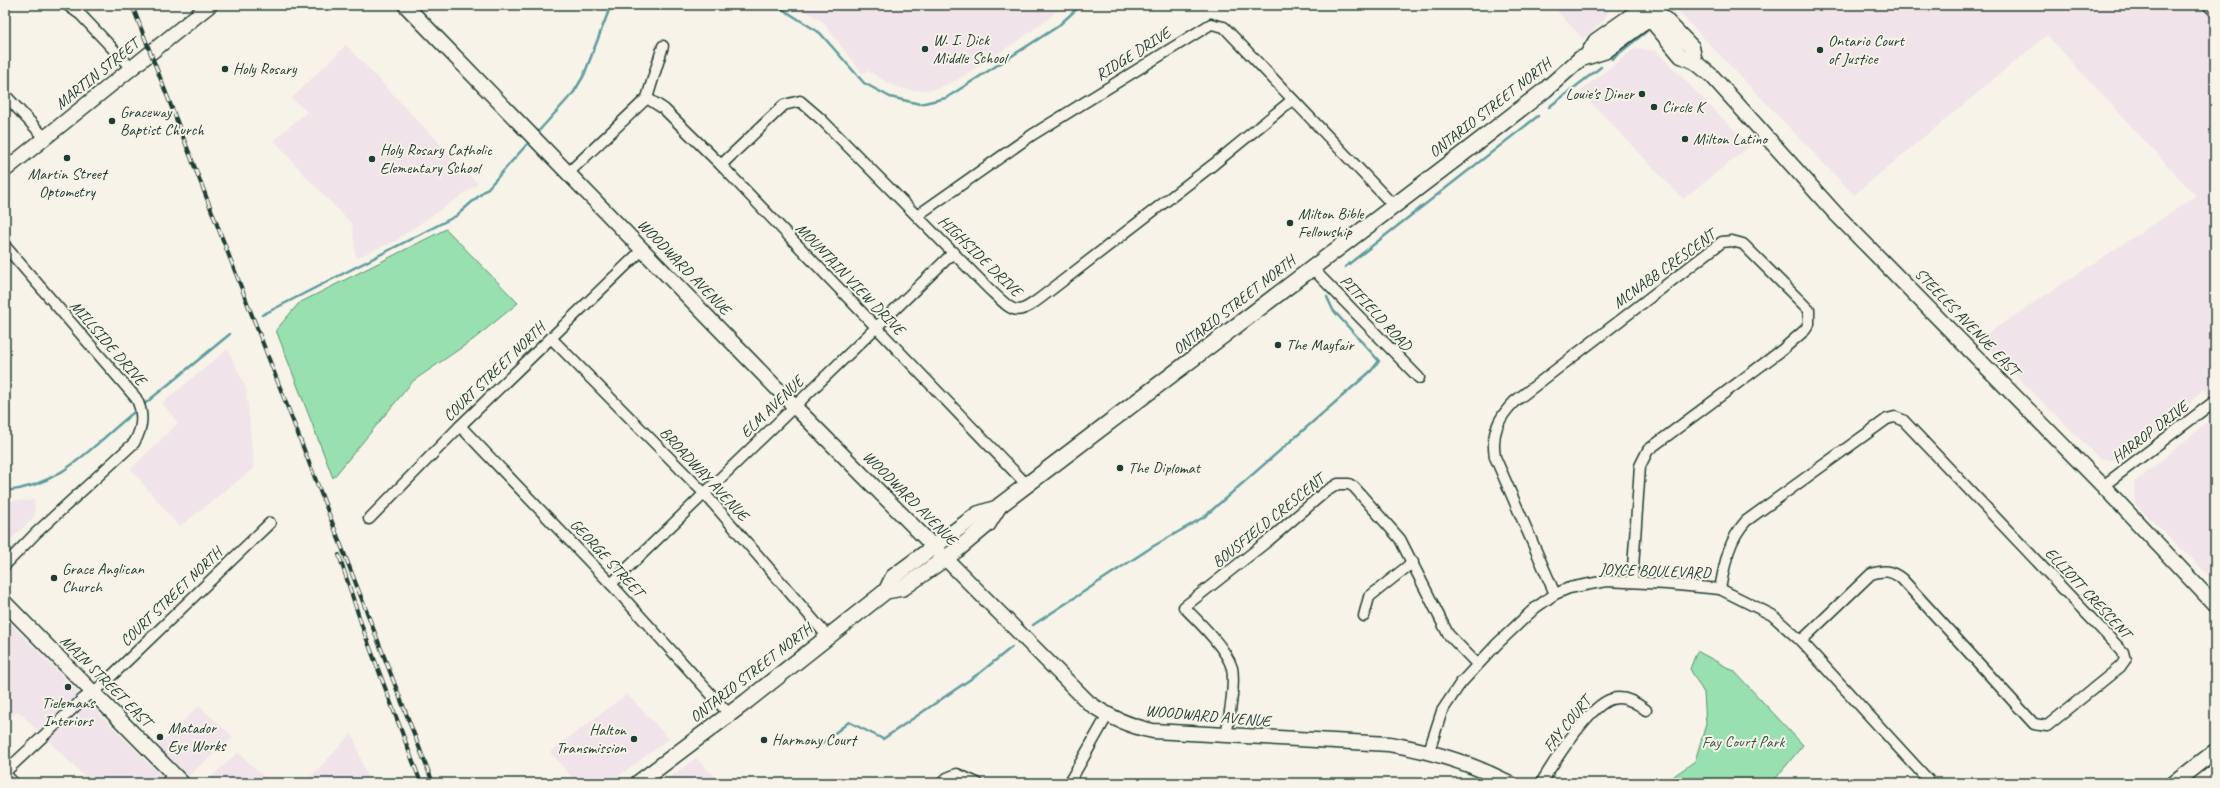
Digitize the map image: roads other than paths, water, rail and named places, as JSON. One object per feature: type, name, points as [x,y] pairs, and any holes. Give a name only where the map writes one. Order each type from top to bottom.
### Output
[{"type":"main road","name":"ONTARIO STREET NORTH","points":[[638,783],[886,591],[893,577],[978,514],[997,508],[1210,347],[1393,205],[1465,152],[1545,90],[1580,59],[1604,50],[1648,9]]},
{"type":"main road","name":"ONTARIO STREET NORTH","points":[[886,591],[904,588],[945,558],[988,524],[997,508]]},
{"type":"street","points":[[67,5],[80,15],[131,68]]},
{"type":"street","name":"MARTIN STREET","points":[[5,170],[210,5]]},
{"type":"street","name":"WOODWARD AVENUE","points":[[405,5],[528,134],[643,249],[794,406],[1089,703],[1108,716],[1128,726],[1153,731],[1389,744],[1429,751],[1463,762],[1510,783]]},
{"type":"street","points":[[2208,5],[2215,12]]},
{"type":"street","name":"STEELES AVENUE EAST","points":[[1648,9],[1692,48],[1695,62],[1712,76],[1840,217],[2103,486],[2215,605]]},
{"type":"street","name":"RIDGE DRIVE","points":[[918,215],[1032,135],[1211,24],[1224,27],[1393,205]]},
{"type":"street","points":[[567,174],[647,98],[663,46]]},
{"type":"street","points":[[6,96],[45,138]]},
{"type":"street","name":"MOUNTAIN VIEW DRIVE","points":[[647,98],[664,109],[721,165],[1027,484]]},
{"type":"street","name":"HIGHSIDE DRIVE","points":[[721,165],[784,105],[800,101],[809,107],[1009,307],[1016,311],[1022,311],[1041,298],[1214,164],[1292,100]]},
{"type":"street","name":"MCNABB CRESCENT","points":[[1555,594],[1495,457],[1494,440],[1499,420],[1514,402],[1722,242],[1732,241],[1743,244],[1809,310],[1809,324],[1805,330],[1782,350],[1648,450],[1640,466],[1632,582]]},
{"type":"street","name":"MILLSIDE DRIVE","points":[[5,246],[138,402],[142,415],[140,433],[134,443],[36,533],[5,565]]},
{"type":"street","name":"COURT STREET NORTH","points":[[369,519],[460,426],[643,249]]},
{"type":"street","name":"ELM AVENUE","points":[[611,584],[954,252]]},
{"type":"street","name":"PITFIELD ROAD","points":[[1312,268],[1419,378]]},
{"type":"street","name":"BROADWAY AVENUE","points":[[551,338],[705,494],[828,636]]},
{"type":"street","name":"HARROP DRIVE","points":[[2103,486],[2215,401]]},
{"type":"street","name":"ELLIOTT CRESCENT","points":[[1720,589],[1729,547],[1737,532],[1746,521],[1887,419],[1895,417],[1903,420],[2090,617],[2123,652],[2125,660],[2120,667],[2047,726],[2034,724],[1902,579],[1894,573],[1883,570],[1871,574],[1801,641]]},
{"type":"street","name":"GEORGE STREET","points":[[460,426],[611,584],[728,714]]},
{"type":"street","name":"BOUSFIELD CRESCENT","points":[[1226,736],[1232,669],[1226,656],[1203,626],[1184,607],[1269,540],[1325,492],[1338,484],[1349,484],[1361,494],[1400,539],[1413,562],[1448,634],[1477,664]]},
{"type":"street","name":"COURT STREET NORTH","points":[[5,773],[83,699],[94,692],[270,523]]},
{"type":"street","points":[[1364,616],[1369,597],[1413,562]]},
{"type":"street","name":"JOYCE BOULEVARD","points":[[1429,751],[1442,711],[1477,664],[1513,627],[1535,608],[1555,594],[1569,588],[1606,581],[1632,582],[1720,589],[1772,615],[1801,641],[1931,783]]},
{"type":"street","name":"MAIN STREET EAST","points":[[5,603],[94,692],[174,780]]},
{"type":"street","name":"FAY COURT","points":[[1541,783],[1568,743],[1602,704],[1614,698],[1627,699],[1639,704],[1646,710]]},
{"type":"street","points":[[1069,783],[1108,716]]},
{"type":"street","points":[[2174,783],[2215,751]]},
{"type":"street","points":[[5,773],[14,783]]},
{"type":"street","points":[[942,783],[947,778],[957,774],[977,783]]},
{"type":"waterway","points":[[536,134],[574,92],[584,75],[611,5]]},
{"type":"waterway","points":[[776,5],[820,33],[864,83],[890,97],[920,104],[946,98],[1057,27],[1081,5]]},
{"type":"waterway","points":[[1672,10],[1677,5]]},
{"type":"waterway","points":[[1612,59],[1647,31]]},
{"type":"waterway","points":[[1549,107],[1601,67]]},
{"type":"waterway","points":[[1345,267],[1538,116]]},
{"type":"waterway","points":[[262,315],[456,216],[488,188],[530,141]]},
{"type":"waterway","points":[[1033,625],[1152,547],[1204,517],[1371,371],[1379,361],[1333,310],[1327,297]]},
{"type":"waterway","points":[[142,406],[230,334]]},
{"type":"waterway","points":[[5,491],[26,487],[44,481],[61,472],[92,449],[138,409]]},
{"type":"waterway","points":[[822,743],[849,722],[883,739],[981,672],[1012,647]]},
{"type":"railway","points":[[132,5],[433,783]]},
{"type":"railway","points":[[339,555],[363,629],[421,783]]},
{"type":"place","name":"W. I. Dick Middle School","points":[[925,49]]},
{"type":"place","name":"Ontario Court of Justice","points":[[1820,50]]},
{"type":"place","name":"Holy Rosary","points":[[225,69]]},
{"type":"place","name":"Louie's Diner","points":[[1642,94]]},
{"type":"place","name":"Circle K","points":[[1654,107]]},
{"type":"place","name":"Graceway Baptist Church","points":[[112,121]]},
{"type":"place","name":"Milton Latino","points":[[1685,139]]},
{"type":"place","name":"Martin Street Optometry","points":[[67,158]]},
{"type":"place","name":"Holy Rosary Catholic Elementary School","points":[[372,159]]},
{"type":"place","name":"Milton Bible Fellowship","points":[[1290,223]]},
{"type":"place","name":"The Mayfair","points":[[1278,345]]},
{"type":"place","name":"The Diplomat","points":[[1120,468]]},
{"type":"place","name":"Grace Anglican Church","points":[[54,578]]},
{"type":"place","name":"Tielemans Interiors","points":[[68,687]]},
{"type":"place","name":"Matador Eye Works","points":[[160,737]]},
{"type":"place","name":"Halton Transmission","points":[[634,739]]},
{"type":"place","name":"Harmony Court","points":[[764,740]]},
{"type":"park label","name":"Fay Court Park","points":[[1743,742]]}]
